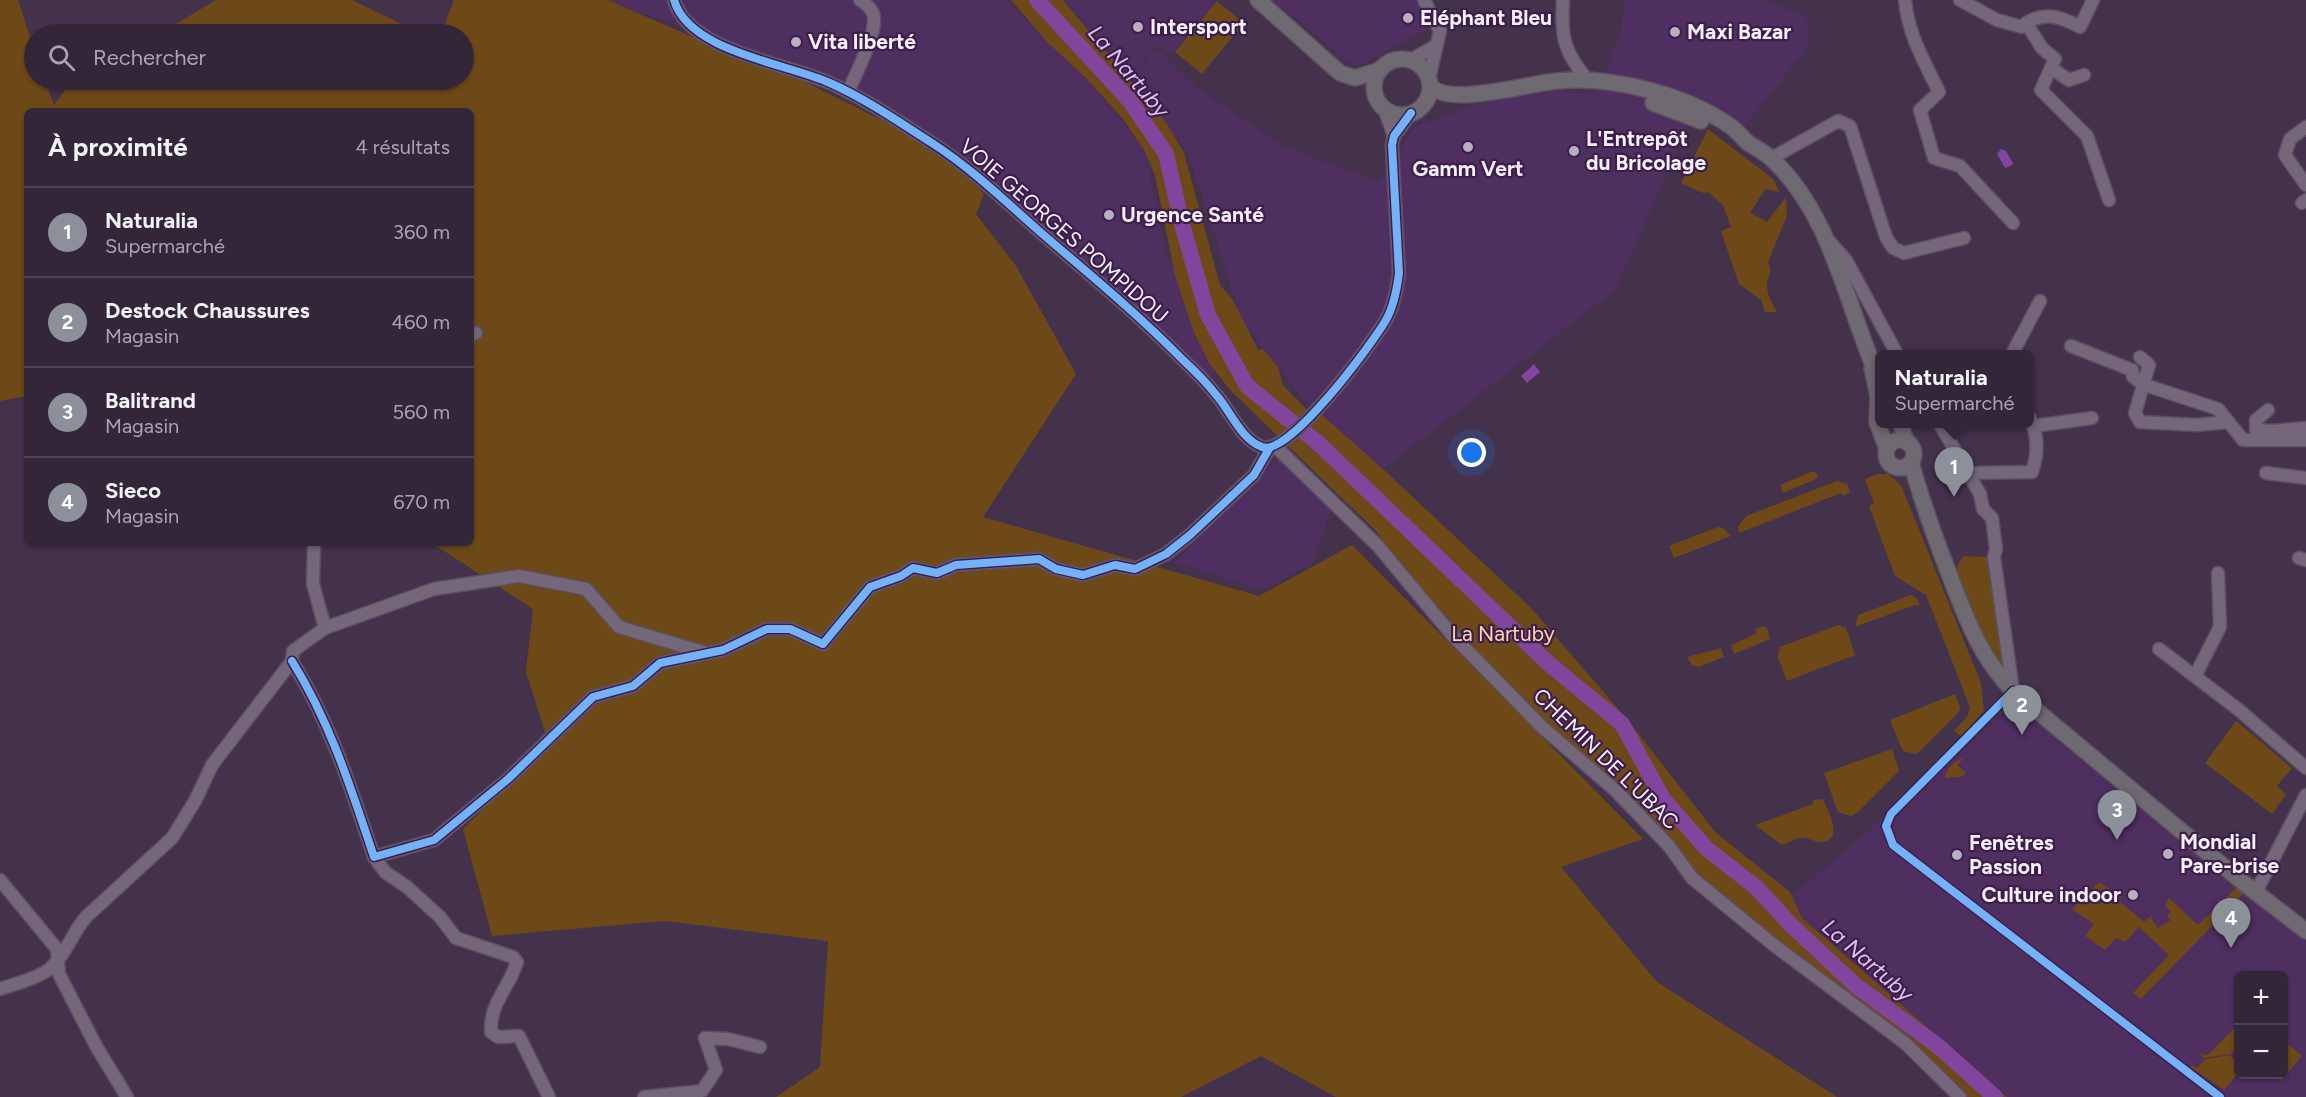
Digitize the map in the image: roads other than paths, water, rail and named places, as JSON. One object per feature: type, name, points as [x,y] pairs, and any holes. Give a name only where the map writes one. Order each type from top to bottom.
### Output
[{"type":"main road","points":[[1258,0],[1340,73],[1351,77],[1363,77],[1396,60],[1411,60],[1420,66],[1436,91],[1446,94],[1478,93]]},
{"type":"main road","points":[[1380,70],[1374,82],[1374,91],[1384,108],[1394,113],[1416,110],[1478,93],[1545,82],[1587,79],[1613,82],[1648,97]]},
{"type":"main road","points":[[1416,110],[1426,101],[1429,82]]},
{"type":"main road","points":[[1545,82],[1586,86],[1696,107],[1731,126],[1745,140],[1772,158],[1802,196],[1826,238],[1875,371]]},
{"type":"main road","points":[[1870,360],[1875,391]]},
{"type":"main road","points":[[1879,428],[1887,449],[1888,463],[1904,465]]},
{"type":"main road","points":[[1887,449],[1903,429],[1913,452],[1904,465]]},
{"type":"main road","points":[[1904,465],[1922,502],[1973,636],[1995,673],[2256,892],[2306,931]]},
{"type":"street","name":"VOIE GEORGES POMPIDOU","points":[[674,0],[685,21],[708,39],[828,82],[935,145],[998,195],[1148,326],[1217,396],[1240,430],[1260,447],[1276,446]]},
{"type":"street","points":[[848,92],[873,28],[874,17],[870,6],[860,0]]},
{"type":"street","points":[[1424,0],[1440,31],[1438,45],[1430,64],[1429,82]]},
{"type":"street","points":[[1563,0],[1562,23],[1567,52],[1587,79]]},
{"type":"street","points":[[1905,0],[1908,23],[1916,49],[1939,92],[1920,110],[1934,159],[1960,166],[2013,224]]},
{"type":"street","points":[[1960,0],[1997,20],[2022,27],[2030,20],[2060,15],[2080,27],[2093,0]]},
{"type":"street","points":[[2026,23],[2042,48],[2055,59],[2041,90],[2087,136],[2109,200]]},
{"type":"street","points":[[1411,60],[1438,45]]},
{"type":"street","points":[[2051,68],[2069,81],[2084,75]]},
{"type":"street","points":[[374,857],[434,840],[508,779],[593,697],[633,686],[660,663],[723,650],[767,629],[790,629],[823,644],[870,586],[901,576],[913,568],[937,573],[956,565],[1040,559],[1056,568],[1083,575],[1115,565],[1135,569],[1166,554],[1190,535],[1254,475],[1276,446],[1317,411],[1387,319],[1397,292],[1399,263],[1392,148],[1394,136],[1384,108]]},
{"type":"street","points":[[1394,136],[1416,110]]},
{"type":"street","points":[[1772,158],[1838,121],[1845,122],[1850,126],[1886,237],[1893,248],[1904,253],[1964,238]]},
{"type":"street","points":[[2306,127],[2290,139],[2285,155],[2306,185]]},
{"type":"street","points":[[1826,238],[1846,260],[1895,350]]},
{"type":"street","points":[[2014,350],[2040,301]]},
{"type":"street","points":[[2071,346],[2132,370],[2133,377],[2145,385],[2218,409],[2236,435],[2249,441],[2306,440]]},
{"type":"street","points":[[2140,357],[2149,365],[2145,385],[2135,412],[2140,422],[2198,425],[2227,422]]},
{"type":"street","points":[[2268,410],[2256,420],[2256,430],[2272,432],[2306,428]]},
{"type":"street","points":[[2034,422],[2092,418]]},
{"type":"street","points":[[1943,428],[1980,494],[1983,508],[1992,518],[1996,549],[1994,557],[2013,690]]},
{"type":"street","points":[[1969,473],[2032,472],[2037,452],[2033,428]]},
{"type":"street","name":"CHEMIN DE L'UBAC","points":[[1276,446],[1378,546],[1452,636],[1543,728],[1615,790],[1669,846],[1692,878],[1775,946],[1905,1043],[1960,1097]]},
{"type":"street","points":[[2266,473],[2306,478]]},
{"type":"street","points":[[314,546],[313,584],[325,628]]},
{"type":"street","points":[[2195,676],[2220,627],[2218,573]]},
{"type":"street","points":[[0,989],[47,971],[59,958],[74,930],[172,838],[195,801],[212,765],[292,661],[293,651],[325,628],[434,589],[519,576],[586,589],[619,627],[708,653]]},
{"type":"street","points":[[2159,649],[2306,768]]},
{"type":"street","points":[[292,661],[322,712],[345,769],[374,857],[385,872],[407,887],[440,917],[456,938],[513,957],[517,962],[514,974],[498,996],[491,1022],[491,1032],[498,1037],[519,1036],[549,1097]]},
{"type":"street","points":[[2256,892],[2306,795]]},
{"type":"street","points":[[0,880],[57,949],[59,974],[96,1046],[127,1097]]},
{"type":"street","points":[[644,1097],[702,1091],[716,1070],[705,1038],[728,1039],[760,1047]]},
{"type":"waterway","name":"La Nartuby","points":[[1037,0],[1130,101],[1166,154],[1183,228],[1208,315],[1247,386],[1317,442],[1548,663],[1622,724],[1663,799],[1707,849],[1757,888],[1789,923],[1855,985],[1938,1046],[1995,1097]]},
{"type":"place","name":"Eléphant Bleu","points":[[1408,18]]},
{"type":"place","name":"Intersport","points":[[1138,27]]},
{"type":"place","name":"Maxi Bazar","points":[[1675,32]]},
{"type":"place","name":"Vita liberté","points":[[796,42]]},
{"type":"place","name":"Gamm Vert","points":[[1468,147]]},
{"type":"place","name":"L'Entrepôt du Bricolage","points":[[1574,151]]},
{"type":"place","name":"Urgence Santé","points":[[1109,215]]},
{"type":"place","name":"Naturalia","points":[[1954,497]]},
{"type":"place","name":"Destock Chaussures","points":[[2022,735]]},
{"type":"place","name":"Balitrand","points":[[2117,840]]},
{"type":"place","name":"Mondial Pare-brise","points":[[2168,854]]},
{"type":"place","name":"Fenêtres Passion","points":[[1957,855]]},
{"type":"place","name":"Culture indoor","points":[[2133,895]]},
{"type":"place","name":"Sieco","points":[[2231,948]]}]
